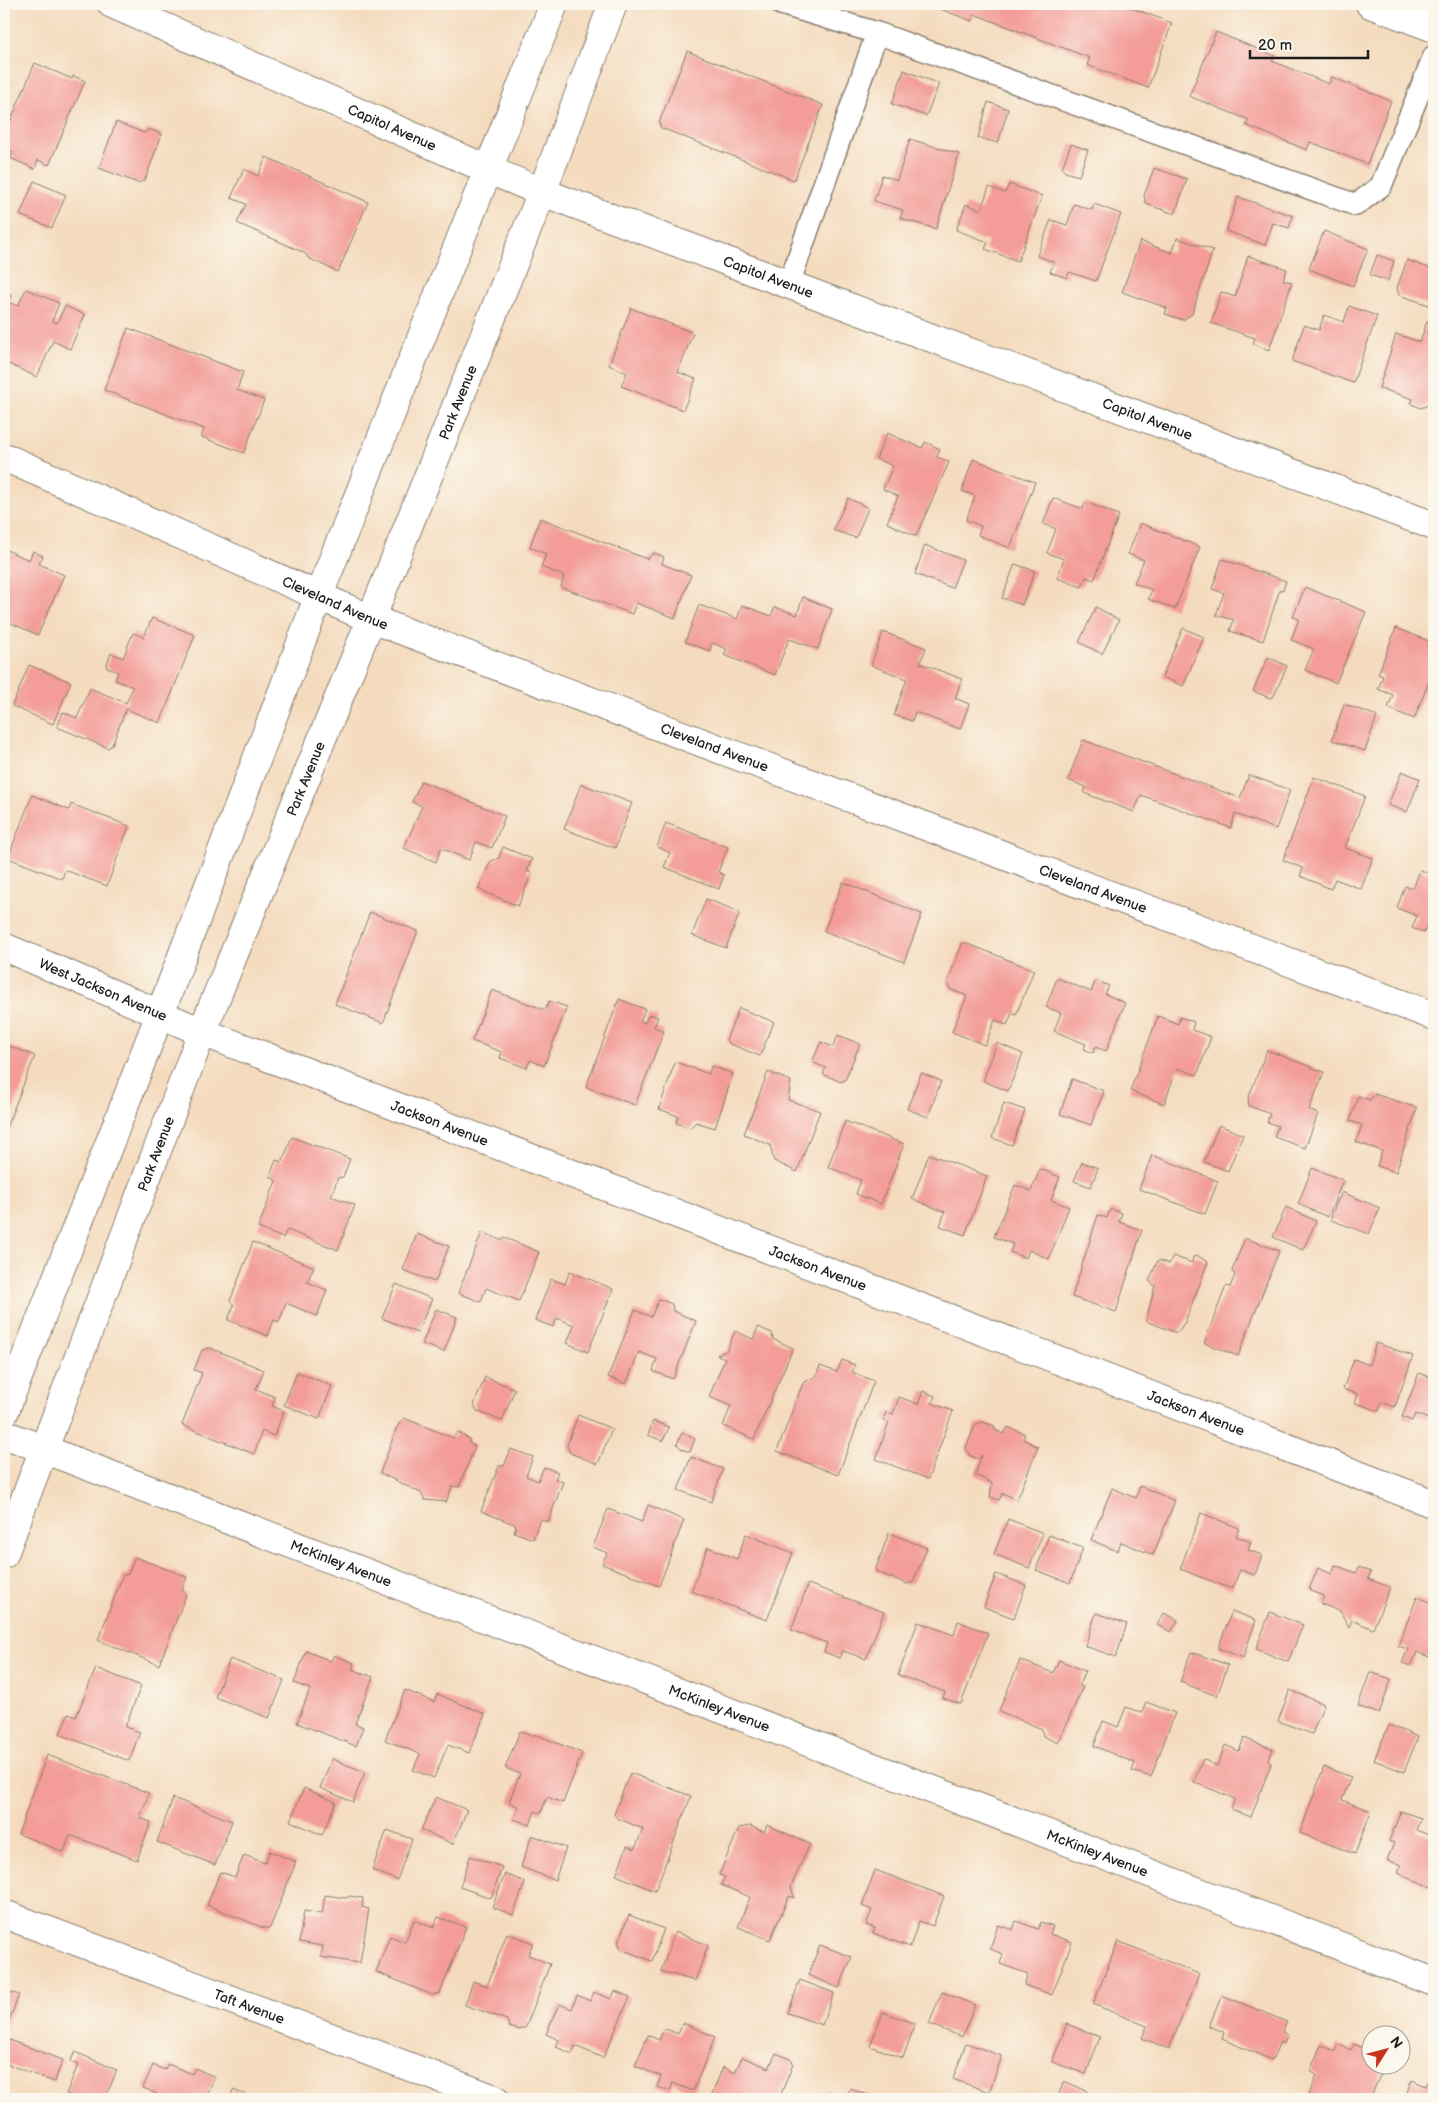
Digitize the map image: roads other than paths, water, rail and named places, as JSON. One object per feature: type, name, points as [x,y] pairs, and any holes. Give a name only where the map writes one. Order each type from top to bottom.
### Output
[{"type":"street","name":"Capitol Avenue","points":[[112,4],[542,192],[1434,526]]},
{"type":"street","points":[[4,1413],[160,1014],[319,595],[554,4]]},
{"type":"street","name":"Park Avenue","points":[[4,1554],[202,1032],[542,192],[613,4]]},
{"type":"street","points":[[1370,4],[1434,28]]},
{"type":"street","name":"Cleveland Avenue","points":[[4,457],[371,618],[1434,1016]]},
{"type":"street","name":"West Jackson Avenue","points":[[4,947],[202,1032]]},
{"type":"street","name":"Jackson Avenue","points":[[202,1032],[1434,1504]]},
{"type":"street","name":"McKinley Avenue","points":[[4,1434],[1434,1982]]},
{"type":"street","name":"Taft Avenue","points":[[4,1914],[495,2099]]},
{"type":"lane","points":[[781,4],[877,33],[1356,205],[1382,186],[1434,56]]},
{"type":"lane","points":[[789,284],[877,33]]}]
